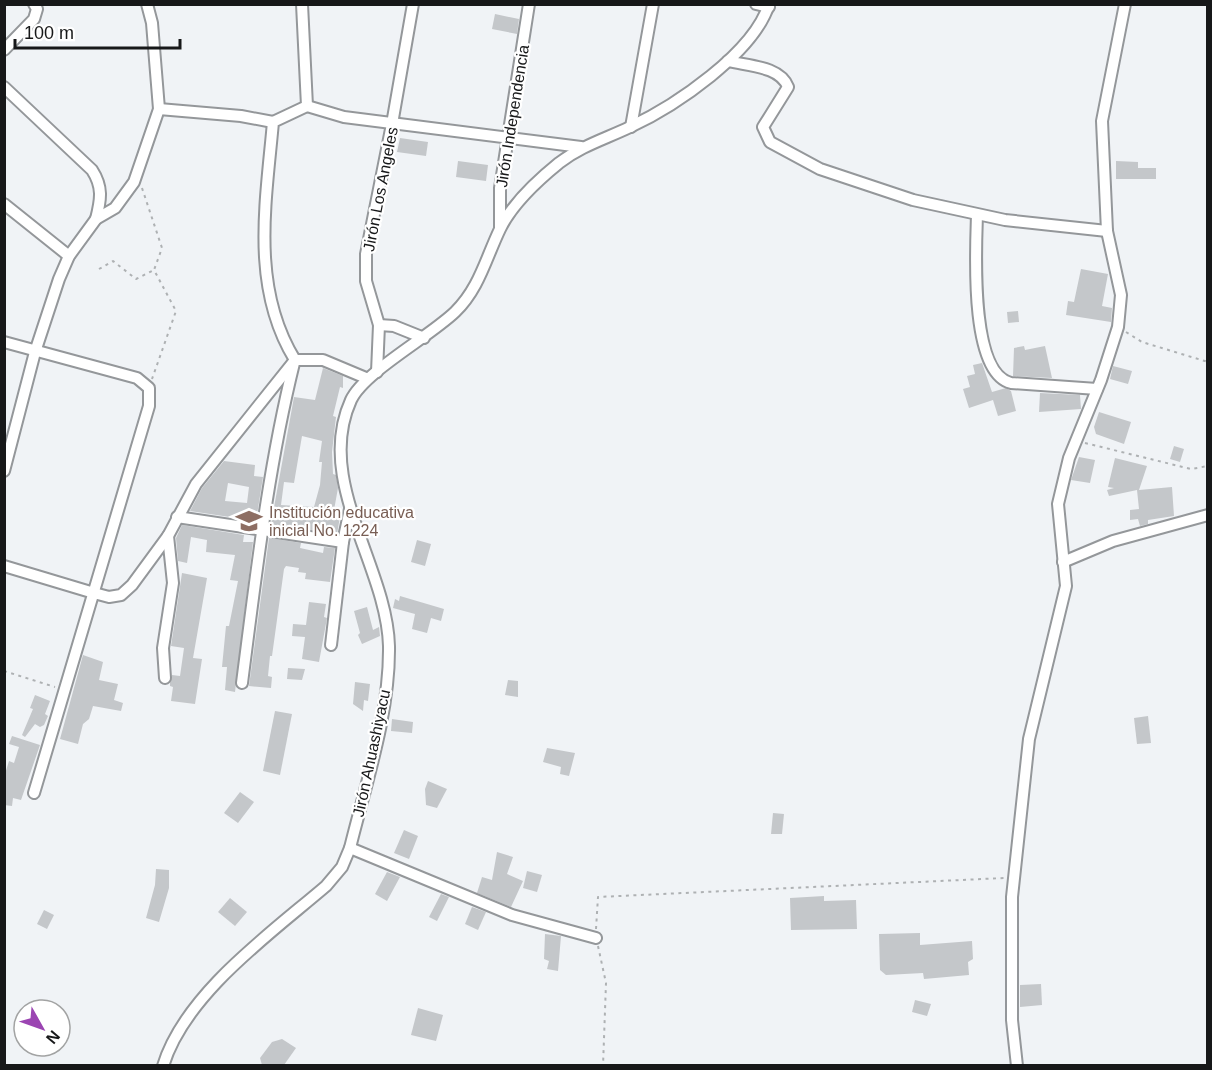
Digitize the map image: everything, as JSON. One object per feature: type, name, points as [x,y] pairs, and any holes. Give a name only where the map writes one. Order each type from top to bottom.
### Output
[{"type":"street","points":[[4,50],[34,19],[37,9],[34,4]]},
{"type":"street","points":[[96,219],[115,208],[134,182],[159,109],[152,23],[147,4]]},
{"type":"street","points":[[302,4],[307,106]]},
{"type":"street","name":"Jirón Los Angeles","points":[[377,372],[379,325],[366,281],[366,254],[413,4]]},
{"type":"street","name":"Jirón Independencia","points":[[500,227],[500,188],[506,139],[529,4]]},
{"type":"street","points":[[631,127],[653,4]]},
{"type":"street","points":[[295,360],[323,360],[366,378],[424,338],[457,310],[483,272],[500,227],[533,186],[581,147],[631,127],[698,86],[728,61],[764,21],[769,6],[756,4]]},
{"type":"street","points":[[1017,1065],[1012,1020],[1014,878],[1029,739],[1066,586],[1058,504],[1076,441],[1118,327],[1121,295],[1107,231],[1102,121],[1125,4]]},
{"type":"street","points":[[728,61],[777,72],[785,78],[788,87],[763,127],[770,142],[820,170],[913,200],[976,215],[1107,231]]},
{"type":"street","points":[[4,87],[92,170],[99,181],[102,198],[96,219],[69,256],[59,279],[35,352],[4,471]]},
{"type":"street","points":[[159,109],[241,116],[273,122],[307,106],[344,117],[581,147]]},
{"type":"street","points":[[242,683],[261,531],[277,434],[295,360],[283,341],[264,267],[263,214],[273,122]]},
{"type":"street","points":[[4,204],[69,256]]},
{"type":"street","points":[[976,215],[976,298],[989,363],[1005,382],[1097,389]]},
{"type":"street","points":[[379,325],[394,326],[424,338]]},
{"type":"street","points":[[4,342],[137,378],[149,388],[149,406],[67,690],[34,793]]},
{"type":"street","points":[[4,566],[94,594],[109,597],[121,595],[132,585],[168,536],[196,484],[295,360]]},
{"type":"street","name":"Jirón Ahuashiyacu","points":[[164,1065],[170,1043],[183,1021],[206,994],[326,886],[342,867],[350,848],[382,713],[389,647],[387,619],[350,509],[345,480],[342,426],[352,398],[366,378]]},
{"type":"street","points":[[331,645],[343,542],[350,509]]},
{"type":"street","points":[[1064,562],[1113,541],[1208,515]]},
{"type":"street","points":[[177,517],[343,542]]},
{"type":"street","points":[[165,678],[163,648],[173,583],[168,536]]},
{"type":"street","points":[[350,848],[512,915],[596,938]]},
{"type":"path","points":[[99,269],[113,261],[136,279],[154,270],[162,248],[142,193],[142,182]]},
{"type":"path","points":[[149,388],[176,311],[154,270]]},
{"type":"path","points":[[1118,327],[1142,342],[1208,362]]},
{"type":"path","points":[[1076,441],[1191,469],[1208,466]]},
{"type":"path","points":[[4,671],[67,690]]},
{"type":"path","points":[[603,1065],[606,983],[596,938],[598,897],[1014,878]]},
{"type":"building","points":[[495,14],[519,19],[517,34],[492,29]]},
{"type":"building","points":[[400,138],[428,142],[426,156],[397,152]]},
{"type":"building","points":[[458,161],[488,165],[486,181],[456,177]]},
{"type":"building","points":[[1116,161],[1138,162],[1138,168],[1156,168],[1156,179],[1116,179]]},
{"type":"building","points":[[1081,269],[1108,274],[1102,306],[1112,308],[1111,322],[1066,315],[1068,301],[1074,302]]},
{"type":"building","points":[[1018,311],[1019,322],[1008,323],[1007,312]]},
{"type":"building","points":[[1024,346],[1025,350],[1045,346],[1052,378],[1013,376],[1014,348]]},
{"type":"building","points":[[982,363],[992,392],[1006,388],[1011,391],[1016,411],[998,416],[993,400],[969,408],[963,389],[970,387],[967,376],[975,374],[973,365]]},
{"type":"building","points":[[1113,366],[1132,371],[1128,384],[1110,379]]},
{"type":"building","points":[[323,368],[343,376],[343,388],[340,387],[333,416],[336,417],[332,452],[333,474],[336,475],[338,488],[334,510],[341,511],[337,534],[271,524],[294,397],[315,400]],"holes":[[[302,436],[322,441],[319,462],[322,462],[320,485],[314,507],[281,505],[284,482],[294,483]]]},
{"type":"building","points":[[1040,393],[1080,395],[1081,409],[1039,412]]},
{"type":"building","points":[[1099,412],[1131,422],[1124,444],[1096,434],[1094,427]]},
{"type":"building","points":[[1174,446],[1184,449],[1180,462],[1170,459]]},
{"type":"building","points":[[1079,457],[1095,460],[1090,483],[1071,480]]},
{"type":"building","points":[[1115,458],[1147,466],[1139,490],[1172,487],[1174,516],[1148,520],[1148,524],[1140,526],[1138,519],[1130,520],[1130,510],[1139,509],[1137,490],[1109,496],[1107,490],[1114,488],[1108,487]]},
{"type":"building","points":[[224,461],[255,465],[254,476],[263,477],[256,521],[190,511],[202,488]],"holes":[[[228,483],[249,487],[247,503],[225,501]]]},
{"type":"building","points":[[182,525],[244,535],[243,542],[253,542],[235,692],[225,690],[227,667],[222,667],[226,626],[229,626],[238,581],[230,580],[235,555],[206,552],[207,540],[191,537],[187,563],[178,561],[176,538]]},
{"type":"building","points":[[269,538],[301,543],[300,548],[323,553],[324,547],[335,548],[330,582],[305,579],[306,573],[298,572],[299,568],[286,566],[284,569],[272,656],[270,656],[268,676],[272,677],[271,688],[249,686]]},
{"type":"building","points":[[417,540],[431,544],[425,566],[411,562]]},
{"type":"building","points":[[182,573],[207,578],[193,658],[202,659],[195,704],[171,701],[173,687],[170,683],[172,675],[180,676],[184,648],[171,646]]},
{"type":"building","points":[[400,596],[444,609],[441,621],[431,618],[427,633],[412,629],[415,614],[393,608],[395,599],[399,601]]},
{"type":"building","points":[[309,602],[326,604],[324,617],[327,618],[319,662],[302,659],[305,637],[292,636],[293,624],[306,625]]},
{"type":"building","points":[[367,607],[373,630],[379,627],[380,636],[362,644],[354,611]]},
{"type":"building","points":[[83,655],[103,662],[99,680],[118,684],[114,700],[123,703],[121,711],[93,706],[89,719],[83,724],[78,744],[60,739]]},
{"type":"building","points":[[288,668],[305,669],[302,680],[287,679]]},
{"type":"building","points":[[508,680],[518,681],[518,697],[505,695]]},
{"type":"building","points":[[355,682],[370,684],[368,701],[364,700],[363,711],[353,704]]},
{"type":"building","points":[[35,695],[50,701],[45,714],[48,716],[44,725],[40,727],[35,724],[25,737],[22,735],[33,709],[30,708]]},
{"type":"building","points":[[275,711],[292,714],[280,775],[263,771]]},
{"type":"building","points":[[1148,716],[1151,743],[1137,744],[1134,718]]},
{"type":"building","points":[[392,719],[413,722],[412,733],[391,731]]},
{"type":"building","points":[[12,736],[40,745],[21,800],[13,798],[12,806],[4,805],[4,777],[9,761],[14,763],[19,747],[9,744]]},
{"type":"building","points":[[547,748],[575,753],[569,776],[560,774],[561,767],[543,762]]},
{"type":"building","points":[[428,781],[447,789],[437,808],[426,805],[425,789]]},
{"type":"building","points":[[240,792],[254,802],[238,823],[224,813]]},
{"type":"building","points":[[773,813],[784,814],[782,834],[771,834]]},
{"type":"building","points":[[404,830],[418,836],[409,859],[394,853]]},
{"type":"building","points":[[497,852],[513,857],[507,874],[523,881],[511,907],[477,893],[482,877],[492,880]]},
{"type":"building","points":[[156,869],[169,870],[169,888],[159,922],[146,918],[155,885]]},
{"type":"building","points":[[527,871],[542,875],[537,892],[523,888]]},
{"type":"building","points":[[387,872],[400,877],[387,901],[375,894]]},
{"type":"building","points":[[441,894],[449,897],[437,921],[429,917]]},
{"type":"building","points":[[824,896],[824,901],[856,900],[857,929],[791,930],[790,898]]},
{"type":"building","points":[[230,898],[247,912],[235,926],[218,912]]},
{"type":"building","points":[[472,907],[486,912],[478,930],[465,924]]},
{"type":"building","points":[[44,910],[54,915],[47,929],[37,924]]},
{"type":"building","points":[[920,933],[920,945],[972,941],[973,959],[968,962],[969,975],[924,979],[923,973],[886,975],[880,970],[879,934]]},
{"type":"building","points":[[545,934],[561,936],[558,971],[547,969],[549,961],[544,959]]},
{"type":"building","points":[[1041,984],[1042,1005],[1020,1007],[1020,985]]},
{"type":"building","points":[[915,1000],[931,1004],[927,1016],[912,1012]]},
{"type":"building","points":[[418,1008],[443,1015],[436,1041],[411,1035]]},
{"type":"building","points":[[282,1039],[296,1048],[284,1065],[262,1065],[260,1058],[272,1042]]},
{"type":"place","name":"Institución educativa inicial No. 1224","points":[[249,521]]}]
